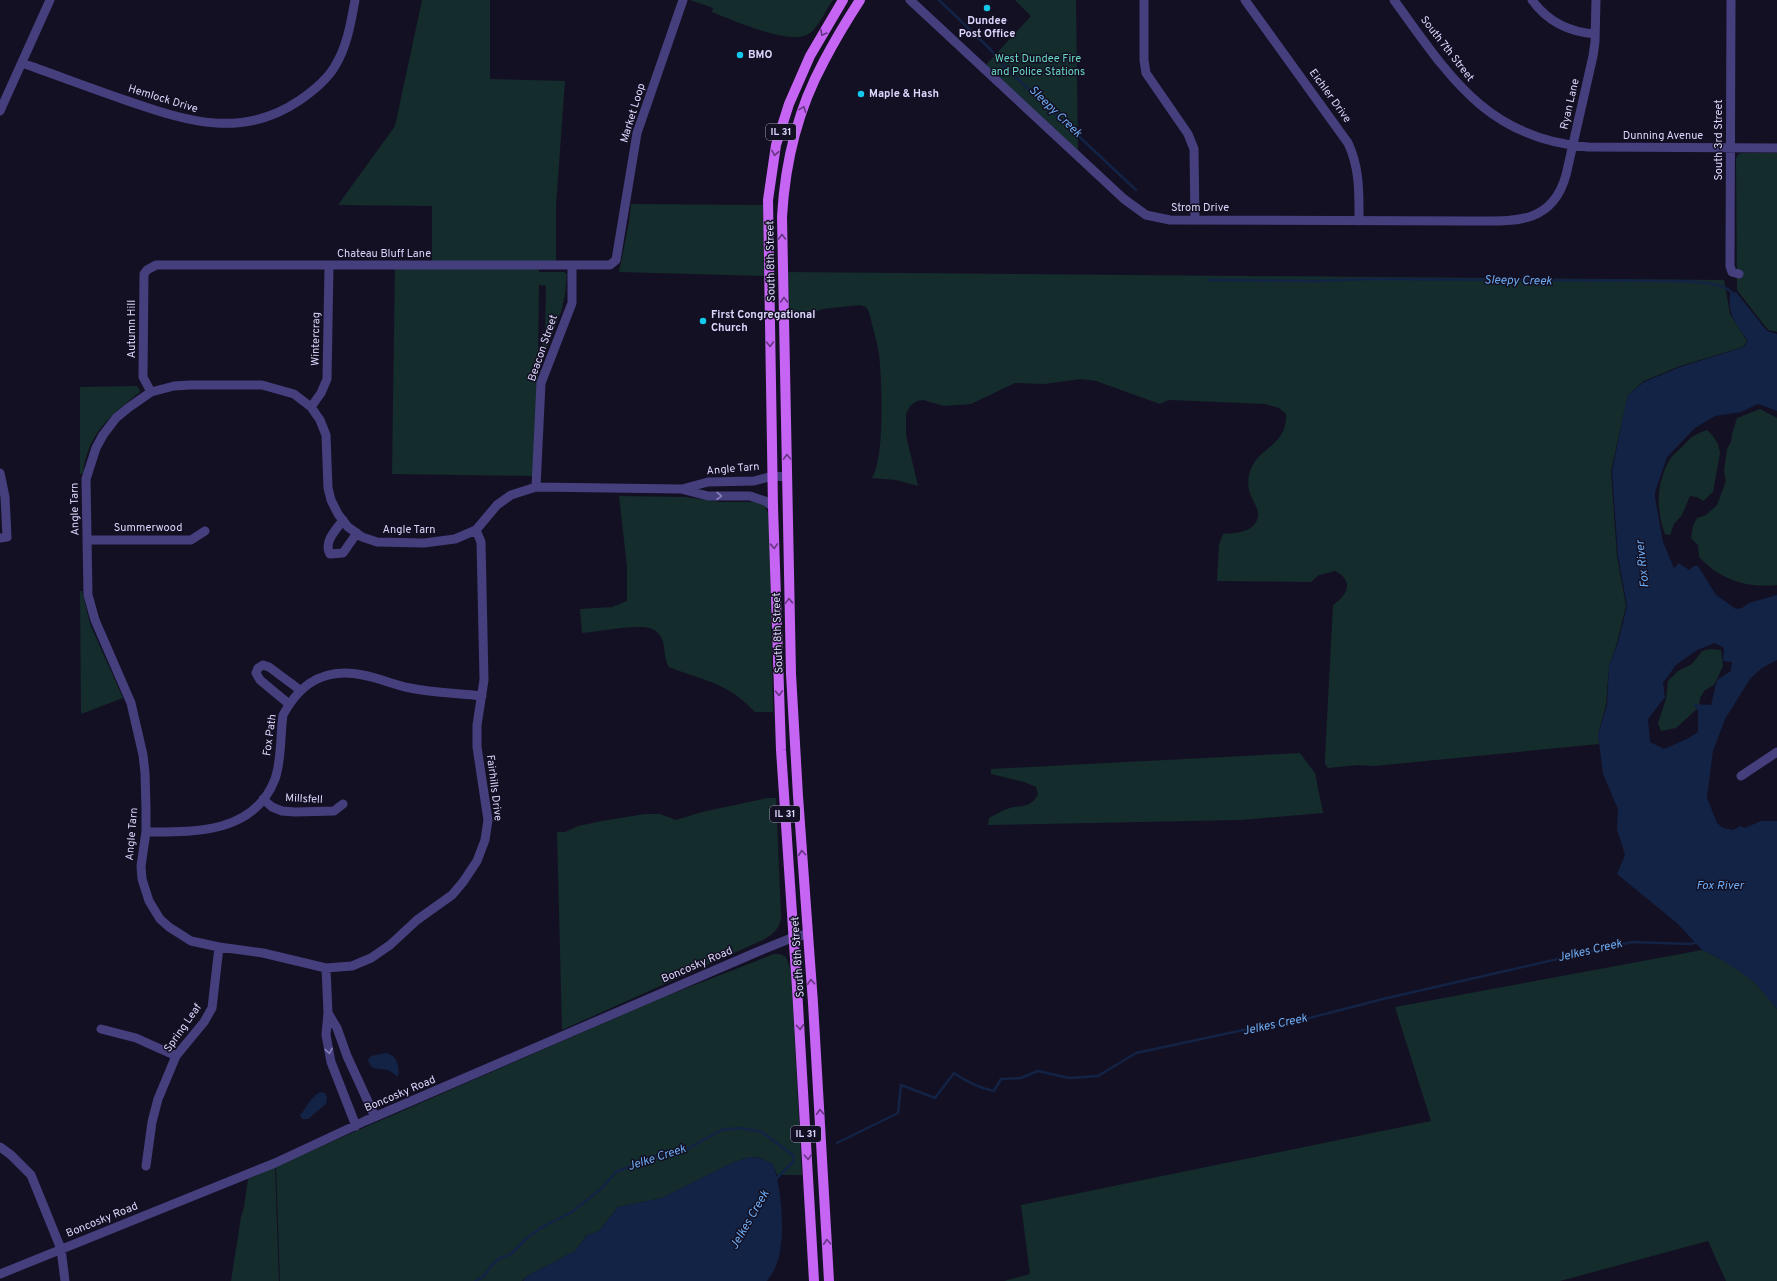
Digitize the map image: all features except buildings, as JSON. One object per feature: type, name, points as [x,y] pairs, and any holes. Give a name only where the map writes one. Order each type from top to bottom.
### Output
[{"type":"main road","name":"South 8th Street","points":[[814,1281],[794,936],[781,750],[773,507],[768,232],[771,178],[776,146],[789,104],[810,56],[843,0]]},
{"type":"main road","name":"South 8th Street","points":[[829,1281],[791,674],[782,216],[785,180],[796,129],[823,61],[860,0]]},
{"type":"street","points":[[1,107],[50,0]]},
{"type":"street","name":"Hemlock Drive","points":[[22,63],[168,115],[213,124],[238,123],[267,117],[281,112],[307,95],[326,78],[335,66],[343,49],[355,0]]},
{"type":"street","name":"Market Loop","points":[[616,260],[637,133],[683,0]]},
{"type":"street","name":"Strom Drive","points":[[910,0],[1136,209],[1160,219],[1511,221],[1529,218],[1547,208]]},
{"type":"street","points":[[1144,0],[1144,60],[1146,73],[1188,134],[1194,149],[1195,220]]},
{"type":"street","name":"Eichler Drive","points":[[1245,0],[1348,143],[1355,158],[1358,176],[1358,221]]},
{"type":"street","name":"South 7th Street","points":[[1394,0],[1449,75],[1481,106],[1502,120],[1523,131],[1573,146]]},
{"type":"street","points":[[1532,0],[1541,11],[1561,26],[1577,32],[1595,34]]},
{"type":"street","name":"Ryan Lane","points":[[1547,208],[1555,199],[1563,184],[1573,146],[1592,61],[1595,34],[1596,0]]},
{"type":"street","name":"South 3rd Street","points":[[1731,0],[1730,268],[1733,273],[1739,274]]},
{"type":"street","name":"Dunning Avenue","points":[[1573,146],[1777,148]]},
{"type":"street","name":"Chateau Bluff Lane","points":[[151,267],[156,265],[610,265],[616,260]]},
{"type":"street","name":"Beacon Street","points":[[536,487],[541,383],[572,303],[572,265]]},
{"type":"street","name":"Wintercrag","points":[[311,407],[321,393],[327,379],[329,266]]},
{"type":"street","name":"Autumn Hill","points":[[151,267],[144,274],[144,377],[151,392]]},
{"type":"street","name":"Angle Tarn","points":[[326,968],[263,953],[219,947],[192,941],[179,935],[164,923],[154,910],[146,893],[142,879],[142,852],[146,832],[145,773],[139,734],[131,703],[90,608],[87,582],[86,479],[96,448],[103,435],[116,418],[151,392],[174,386],[262,384],[294,394],[311,407],[320,420],[326,435],[328,488],[331,500],[348,527],[362,536],[377,542],[424,544],[455,539],[476,530],[498,505],[511,496],[536,487],[681,489],[708,496],[750,496],[765,501],[773,507]]},
{"type":"street","points":[[0,473],[5,497],[4,537]]},
{"type":"street","name":"Angle Tarn","points":[[681,489],[708,482],[754,481],[773,476],[787,477]]},
{"type":"street","points":[[343,520],[328,542],[327,549],[330,554],[343,553],[357,533]]},
{"type":"street","name":"Fairhills Drive","points":[[326,968],[344,968],[360,964],[390,945],[417,920],[452,896],[477,861],[485,840],[488,820],[477,747],[477,725],[484,680],[481,542],[476,530]]},
{"type":"street","name":"Summerwood","points":[[87,540],[190,540],[205,531]]},
{"type":"street","points":[[289,704],[260,680],[256,674],[258,668],[263,665],[269,667],[300,690]]},
{"type":"street","name":"Fox Path","points":[[146,832],[196,831],[226,825],[247,814],[263,799],[275,778],[283,715],[289,704],[300,690],[312,681],[323,676],[346,672],[420,690],[482,696]]},
{"type":"street","points":[[1741,776],[1777,752]]},
{"type":"street","name":"Millsfell","points":[[263,799],[272,807],[282,811],[295,812],[334,811],[343,804]]},
{"type":"street","name":"Boncosky Road","points":[[0,1274],[275,1163],[375,1117],[794,936],[808,934]]},
{"type":"street","name":"Spring Leaf","points":[[146,1166],[155,1110],[176,1056],[204,1022],[212,1008],[219,947]]},
{"type":"street","points":[[326,968],[328,1013],[326,1035],[331,1062],[356,1126]]},
{"type":"street","points":[[328,1013],[337,1028],[347,1056],[375,1117]]},
{"type":"street","points":[[101,1029],[136,1038],[176,1056]]},
{"type":"street","points":[[0,1147],[11,1155],[31,1176],[61,1249],[65,1281]]},
{"type":"green space","points":[[422,0],[490,0],[490,79],[565,81],[556,206],[556,261],[432,261],[432,206],[338,205],[395,126]]},
{"type":"green space","points":[[690,0],[833,0],[810,33],[802,36],[790,37],[777,35],[747,26],[712,12],[713,8]]},
{"type":"green space","name":"West Dundee Fire and Police Stations","points":[[1015,0],[1076,0],[1078,154],[984,67],[1031,16]]},
{"type":"green space","points":[[1742,153],[1777,153],[1777,332],[1768,330],[1737,290],[1736,158]]},
{"type":"green space","points":[[631,204],[763,205],[764,276],[619,272]]},
{"type":"green space","points":[[395,264],[539,266],[539,272],[564,272],[567,274],[565,295],[561,312],[538,369],[536,476],[392,474]],"holes":[[[539,285],[546,286],[545,337],[538,357]]]},
{"type":"green space","points":[[788,272],[1724,280],[1730,314],[1747,341],[1743,347],[1680,366],[1644,381],[1628,395],[1611,471],[1617,556],[1626,606],[1617,643],[1609,666],[1606,705],[1598,735],[1599,744],[1374,766],[1358,765],[1328,768],[1325,764],[1325,758],[1333,605],[1342,597],[1347,588],[1345,579],[1335,571],[1319,575],[1311,582],[1217,581],[1219,545],[1223,534],[1237,533],[1246,530],[1253,526],[1258,518],[1257,510],[1249,490],[1249,475],[1252,466],[1258,458],[1282,434],[1286,414],[1279,408],[1265,404],[1169,400],[1160,404],[1096,381],[1081,379],[1044,384],[1015,383],[971,404],[944,406],[923,400],[917,401],[910,406],[906,414],[906,435],[918,486],[896,480],[872,478],[879,454],[882,399],[879,354],[869,312],[866,307],[860,305],[823,309],[790,320]]},
{"type":"green space","points":[[137,386],[140,391],[139,393],[110,418],[95,437],[85,460],[83,474],[80,474],[80,387]]},
{"type":"green space","points":[[1760,409],[1777,418],[1777,585],[1766,586],[1744,584],[1716,572],[1699,557],[1698,545],[1691,538],[1693,526],[1697,518],[1706,515],[1717,505],[1726,481],[1724,471],[1727,449],[1731,442],[1737,418]]},
{"type":"green space","points":[[1707,430],[1718,444],[1720,453],[1713,492],[1703,501],[1697,497],[1690,496],[1682,515],[1674,524],[1670,535],[1665,534],[1660,516],[1659,497],[1665,470],[1672,457],[1691,438]]},
{"type":"green space","points":[[619,496],[685,497],[721,502],[756,502],[764,505],[769,515],[773,712],[755,712],[735,694],[725,688],[669,667],[666,660],[663,641],[656,631],[646,627],[628,627],[582,633],[580,609],[612,607],[627,601],[627,567]]},
{"type":"green space","points":[[80,591],[82,591],[90,624],[123,698],[81,714]]},
{"type":"green space","points":[[1710,649],[1721,650],[1723,666],[1714,685],[1705,690],[1700,698],[1699,707],[1676,728],[1661,731],[1658,723],[1666,699],[1668,681],[1678,671],[1692,664],[1702,651]]},
{"type":"green space","points":[[1300,753],[1315,773],[1323,813],[1240,820],[988,825],[989,818],[1007,809],[1024,806],[1032,802],[1038,794],[1036,787],[1024,782],[991,774],[991,769]]},
{"type":"green space","points":[[768,798],[776,798],[781,916],[776,930],[763,940],[562,1030],[557,832],[565,832],[578,826],[602,821],[645,814],[660,814],[676,820],[702,812]]},
{"type":"green space","points":[[1702,950],[1724,961],[1745,975],[1760,988],[1777,1009],[1777,1281],[1726,1281],[1708,1241],[1560,1281],[1004,1281],[1030,1274],[1021,1205],[1431,1121],[1395,1007]]},
{"type":"green space","points":[[774,954],[780,954],[786,957],[791,971],[802,1175],[777,1175],[773,1164],[761,1158],[750,1157],[734,1162],[662,1198],[618,1207],[599,1231],[587,1235],[575,1251],[527,1276],[522,1281],[280,1281],[276,1166],[661,998]]},
{"type":"green space","points":[[275,1167],[279,1281],[231,1281],[248,1179]]},
{"type":"water","name":"Fox River","points":[[1736,292],[1767,331],[1777,334],[1777,411],[1758,404],[1741,412],[1715,416],[1695,428],[1667,457],[1655,492],[1655,498],[1663,542],[1674,568],[1679,563],[1689,570],[1694,566],[1698,566],[1716,595],[1736,609],[1742,608],[1749,603],[1777,595],[1777,660],[1762,668],[1750,679],[1725,719],[1713,751],[1707,798],[1717,823],[1723,828],[1733,830],[1740,826],[1745,828],[1761,821],[1777,821],[1777,1009],[1756,984],[1717,957],[1702,950],[1678,924],[1617,874],[1625,855],[1617,829],[1618,809],[1603,774],[1598,735],[1607,705],[1609,666],[1618,643],[1627,606],[1618,556],[1612,471],[1628,395],[1644,382],[1680,367],[1744,347],[1748,341],[1734,319],[1730,309],[1730,294]],"holes":[[[1715,643],[1724,648],[1723,661],[1732,662],[1731,671],[1717,680],[1711,705],[1693,704],[1698,711],[1698,732],[1687,739],[1664,749],[1650,742],[1648,719],[1665,697],[1663,683],[1676,665],[1697,650]]]},
{"type":"water","points":[[386,1053],[393,1056],[397,1062],[399,1069],[398,1077],[390,1071],[372,1067],[368,1060],[371,1056]]},
{"type":"water","points":[[320,1092],[325,1093],[327,1098],[326,1104],[308,1119],[302,1119],[300,1115],[311,1100]]},
{"type":"water","points":[[750,1157],[760,1158],[773,1164],[781,1201],[782,1231],[779,1257],[775,1268],[767,1281],[523,1281],[527,1276],[575,1251],[587,1235],[599,1231],[618,1207],[662,1198],[734,1162]]},
{"type":"waterway","name":"Sleepy Creek","points":[[939,0],[990,49],[1003,65],[1136,190]]},
{"type":"waterway","name":"Sleepy Creek","points":[[1208,280],[1315,281],[1368,279],[1683,281],[1718,285],[1729,290],[1734,295]]},
{"type":"waterway","name":"Jelkes Creek","points":[[837,1143],[898,1113],[901,1085],[935,1098],[954,1073],[973,1084],[994,1091],[1001,1079],[1021,1078],[1038,1071],[1069,1078],[1098,1076],[1136,1053],[1248,1029],[1294,1022],[1383,999],[1632,942],[1690,944],[1698,942]]},
{"type":"waterway","name":"Jelke Creek","points":[[475,1281],[483,1277],[492,1265],[499,1259],[511,1254],[528,1237],[544,1226],[570,1213],[601,1189],[616,1172],[652,1157],[684,1151],[721,1130],[740,1128],[762,1132],[794,1156],[793,1162],[776,1179]]},
{"type":"place","name":"Dundee Post Office","points":[[987,8]]},
{"type":"place","name":"BMO","points":[[740,55]]},
{"type":"place","name":"Maple & Hash","points":[[861,94]]},
{"type":"place","name":"First Congregational Church","points":[[703,321]]}]
